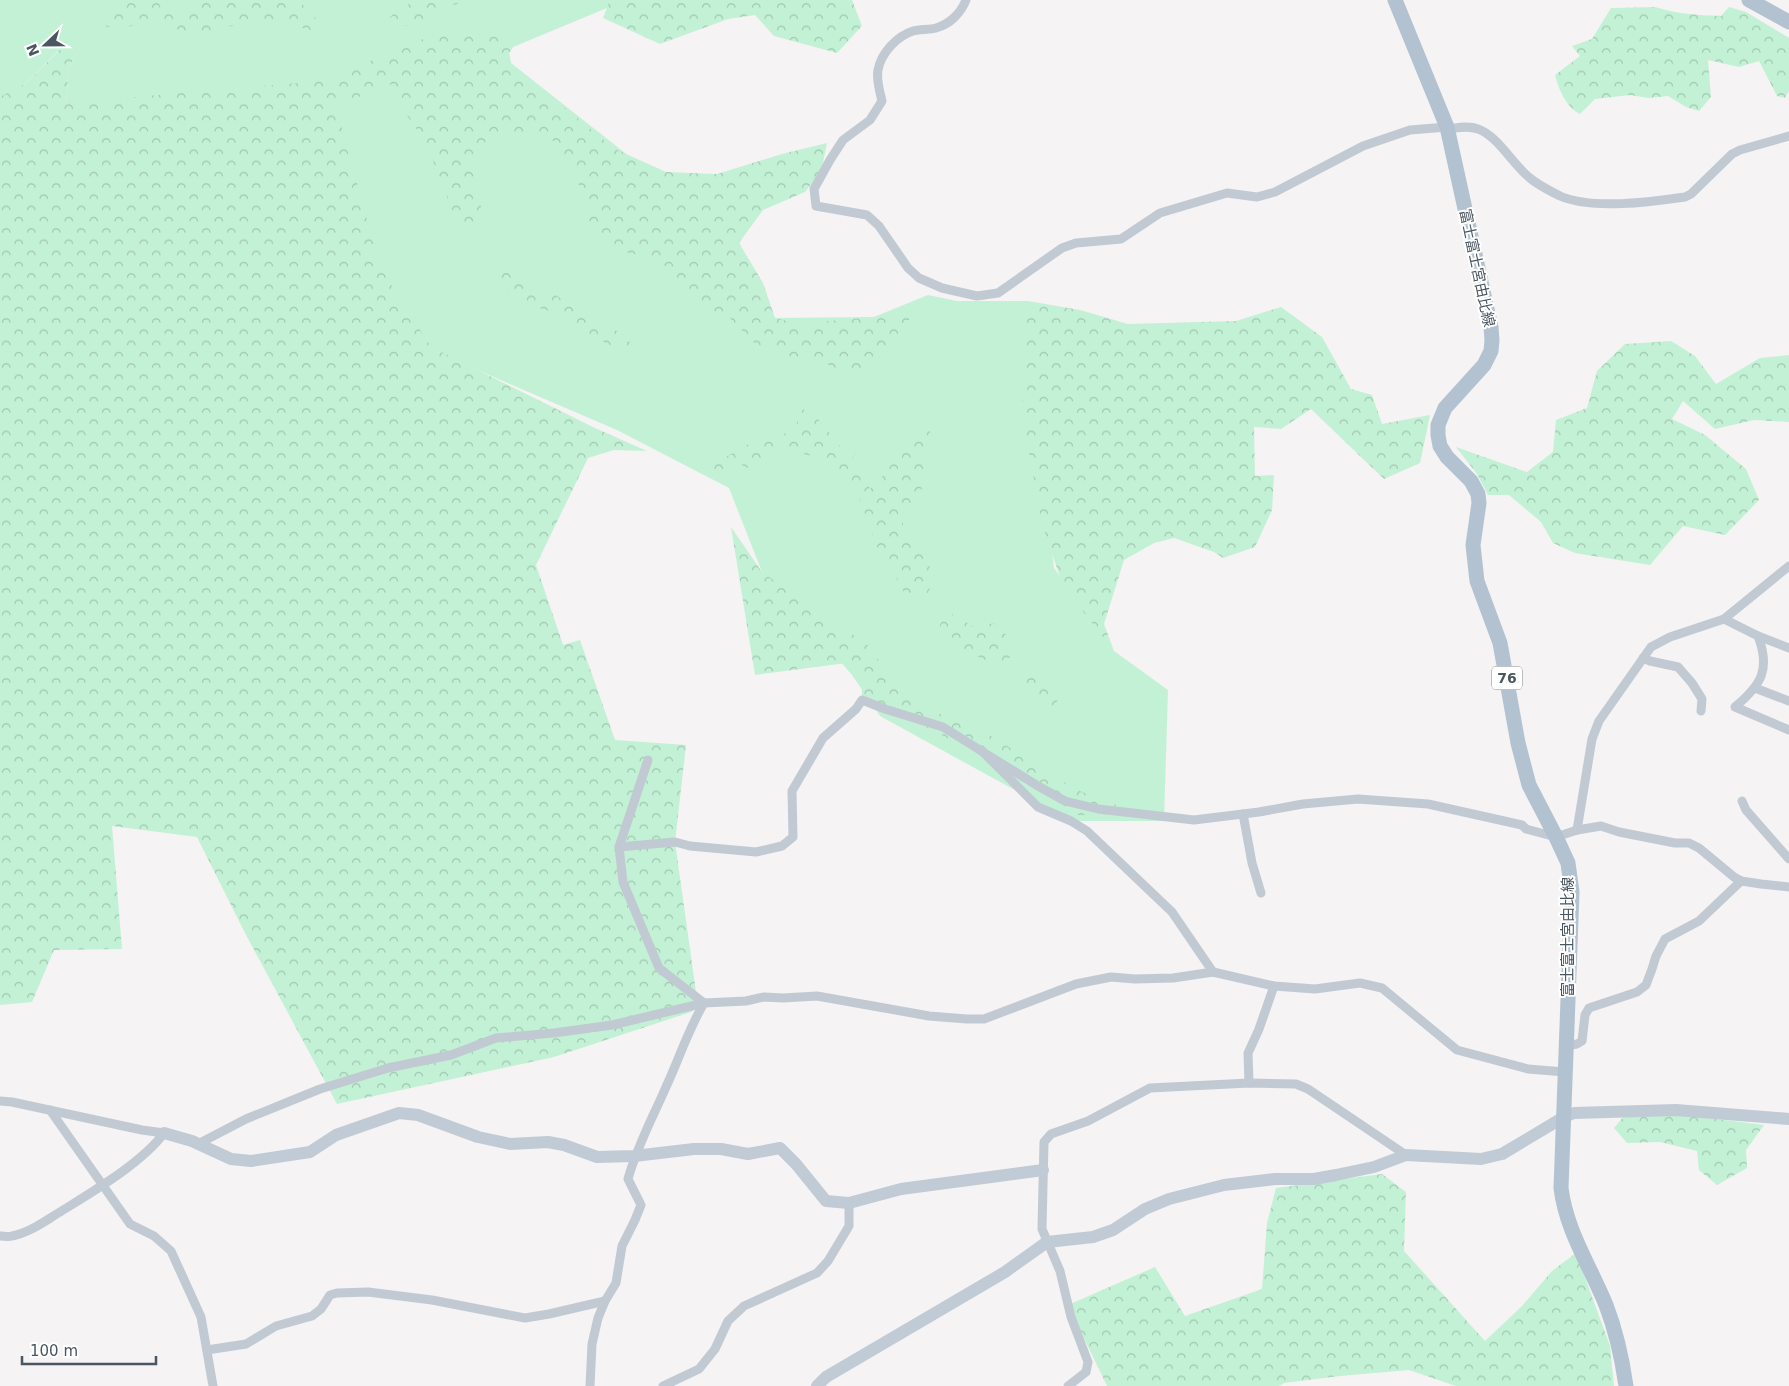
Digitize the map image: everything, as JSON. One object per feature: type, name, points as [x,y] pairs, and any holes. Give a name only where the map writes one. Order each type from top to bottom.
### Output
[{"type":"main road","name":"富士富士宮由比線","points":[[1395,0],[1447,128],[1491,327],[1491,351],[1484,365],[1445,408],[1438,425],[1438,435],[1440,446],[1447,457],[1471,481],[1478,494],[1479,503],[1473,545],[1477,581],[1500,643],[1518,743],[1529,785],[1568,863],[1572,892],[1561,1188],[1563,1204],[1570,1226],[1611,1321],[1622,1355],[1626,1386]]},
{"type":"main road","points":[[1749,0],[1789,22]]},
{"type":"street","points":[[966,0],[964,7],[955,18],[938,28],[913,31],[899,38],[890,46],[878,70],[882,101],[870,120],[843,140],[814,189],[816,206],[867,215],[879,226],[908,268],[919,278],[942,288],[977,296],[998,293],[1062,248],[1076,243],[1121,239],[1160,213],[1227,193],[1257,197],[1275,192],[1363,146],[1410,130],[1477,128],[1490,135],[1530,179],[1560,196],[1592,203],[1637,204],[1685,197],[1691,194],[1732,154],[1789,136]]},
{"type":"street","points":[[1577,830],[1592,739],[1599,722],[1643,658],[1656,643],[1724,619],[1789,566]]},
{"type":"street","points":[[1724,619],[1758,636],[1789,648]]},
{"type":"street","points":[[1758,636],[1765,669],[1751,694],[1735,707],[1789,730]]},
{"type":"street","points":[[1643,658],[1678,667],[1692,683],[1702,699],[1701,711]]},
{"type":"street","points":[[1755,688],[1789,701]]},
{"type":"street","points":[[619,847],[675,842],[690,846],[756,852],[782,846],[793,837],[792,791],[823,738],[856,710],[862,700],[884,709],[943,727],[1065,801],[1098,809],[1194,820],[1303,804],[1358,799],[1428,804],[1522,825],[1526,829],[1556,837],[1577,830],[1601,826],[1619,832],[1676,843],[1689,843],[1699,848],[1734,877],[1741,880],[1789,887]]},
{"type":"street","points":[[983,752],[1038,807],[1071,821],[1087,831],[1172,912],[1213,972]]},
{"type":"street","points":[[648,760],[619,847],[623,882],[659,968],[704,1003]]},
{"type":"street","points":[[1742,801],[1746,810],[1789,859]]},
{"type":"street","points":[[1243,814],[1252,863],[1261,893]]},
{"type":"street","points":[[1566,1046],[1582,1041],[1585,1015],[1589,1008],[1637,992],[1646,985],[1656,956],[1665,939],[1698,921],[1741,880]]},
{"type":"street","points":[[198,1144],[246,1119],[320,1088],[388,1068],[451,1055],[496,1038],[612,1025],[704,1003],[746,1001],[764,997],[817,996],[929,1016],[984,1019],[1076,984],[1111,977],[1135,979],[1173,978],[1213,972],[1274,986],[1315,989],[1360,983],[1382,988],[1457,1050],[1528,1069],[1565,1072]]},
{"type":"street","points":[[1249,1083],[1248,1053],[1259,1029],[1274,986]]},
{"type":"street","points":[[590,1386],[592,1344],[598,1318],[605,1301],[616,1283],[622,1246],[641,1205],[628,1179],[634,1156],[667,1085],[692,1023],[704,1003]]},
{"type":"street","points":[[1068,1386],[1086,1372],[1088,1362],[1071,1317],[1060,1271],[1042,1228],[1044,1142],[1051,1134],[1088,1121],[1150,1088],[1249,1083],[1296,1084],[1308,1089],[1406,1155]]},
{"type":"street","points":[[0,1101],[164,1133],[198,1144],[231,1159],[251,1161],[310,1152],[336,1135],[399,1113],[418,1115],[478,1137],[510,1144],[548,1142],[564,1145],[597,1157],[634,1156],[694,1149],[748,1154],[780,1148],[796,1164],[826,1201],[849,1203],[901,1189],[1042,1170]]},
{"type":"street","points":[[50,1110],[130,1224],[154,1236],[171,1251],[201,1316],[212,1386]]},
{"type":"street","points":[[817,1386],[826,1377],[1005,1272],[1047,1242],[1093,1237],[1113,1230],[1145,1209],[1170,1199],[1224,1186],[1275,1179],[1314,1179],[1374,1168],[1406,1155],[1481,1159],[1502,1154],[1574,1113],[1676,1110],[1789,1120]]},
{"type":"street","points":[[0,1236],[11,1236],[32,1229],[102,1185],[146,1152],[164,1133]]},
{"type":"street","points":[[663,1386],[699,1369],[714,1350],[728,1321],[744,1306],[817,1273],[828,1261],[849,1226],[849,1203]]},
{"type":"street","points":[[207,1350],[246,1344],[276,1326],[312,1316],[320,1309],[330,1295],[337,1292],[368,1292],[424,1299],[525,1318],[605,1301]]},
{"type":"green space","points":[[0,0],[613,0],[607,8],[513,47],[509,53],[511,63],[739,243],[774,318],[874,317],[928,295],[957,301],[1028,301],[1032,390],[1054,568],[1114,651],[1168,690],[1164,821],[1071,821],[880,716],[852,675],[762,572],[729,488],[617,430],[433,351],[381,272],[66,103],[69,66],[77,54],[57,52],[25,84],[0,101]]},
{"type":"green space","points":[[120,0],[158,0],[161,9],[172,15],[179,11],[190,14],[193,8],[189,0],[289,0],[308,7],[319,23],[317,32],[259,18],[234,26],[222,27],[201,37],[185,34],[159,18],[147,31],[134,26],[106,27]]},
{"type":"green space","points":[[414,0],[465,0],[439,9],[423,24],[400,26],[390,17]]},
{"type":"green space","points":[[610,0],[852,0],[862,26],[837,53],[774,36],[755,15],[728,19],[660,44],[603,18]]},
{"type":"green space","points":[[1655,7],[1679,13],[1721,16],[1729,7],[1746,12],[1789,38],[1789,91],[1785,98],[1777,96],[1759,61],[1739,67],[1708,60],[1711,97],[1699,111],[1686,107],[1668,96],[1649,98],[1630,95],[1595,99],[1580,114],[1575,111],[1564,98],[1555,75],[1580,56],[1572,46],[1592,39],[1611,8]]},
{"type":"green space","points":[[493,33],[513,47],[509,53],[511,64],[615,149],[666,172],[717,174],[782,154],[827,143],[821,172],[805,192],[763,210],[739,243],[763,283],[775,318],[799,324],[914,313],[894,341],[873,365],[862,373],[837,372],[819,357],[797,358],[760,349],[730,318],[693,302],[671,269],[645,256],[623,252],[593,234],[576,175],[554,141],[502,130],[477,148],[473,176],[481,206],[479,229],[456,220],[426,143],[402,108],[392,84],[336,106],[380,267],[431,347],[595,428],[647,451],[614,450],[588,458],[536,565],[563,645],[580,640],[615,740],[686,745],[675,842],[696,992],[704,1003],[691,1012],[554,1057],[337,1104],[245,933],[197,837],[112,826],[122,949],[54,950],[32,1002],[0,1005],[0,97],[25,84],[68,42],[76,45],[77,54],[69,66],[66,103],[332,80],[387,53],[436,34]]},
{"type":"green space","points":[[511,262],[533,290],[554,294],[592,319],[621,333],[635,348],[624,350],[607,344],[550,311],[520,303],[500,291],[493,275],[499,265]]},
{"type":"green space","points":[[1028,301],[1080,310],[1128,324],[1236,321],[1281,307],[1322,337],[1351,389],[1372,395],[1382,424],[1430,415],[1420,463],[1384,479],[1311,409],[1281,429],[1254,427],[1255,476],[1274,475],[1272,510],[1255,547],[1223,558],[1214,552],[1174,538],[1154,543],[1124,560],[1104,624],[1114,651],[1063,586],[1042,524],[1022,413]]},
{"type":"green space","points":[[1671,341],[1695,356],[1716,384],[1760,358],[1789,355],[1789,422],[1754,420],[1715,429],[1683,401],[1672,419],[1705,435],[1746,469],[1759,500],[1725,535],[1683,526],[1650,565],[1575,553],[1553,543],[1541,522],[1509,495],[1488,495],[1477,474],[1456,447],[1527,472],[1553,452],[1556,420],[1587,408],[1597,371],[1625,344]]},
{"type":"green space","points":[[803,409],[818,419],[851,459],[856,454],[860,469],[870,489],[882,477],[913,436],[925,430],[931,432],[920,499],[900,515],[909,543],[927,555],[933,582],[925,599],[906,597],[891,567],[879,552],[861,503],[848,478],[829,459],[803,454],[788,447],[747,468],[738,463],[715,475],[710,466],[749,444],[780,437],[796,425]]},
{"type":"green space","points":[[731,527],[762,572],[832,622],[865,642],[908,700],[993,737],[1077,790],[1119,806],[1115,814],[1078,815],[940,734],[862,700],[862,661],[755,675]]},
{"type":"green space","points":[[952,614],[976,628],[994,623],[1006,635],[1011,657],[997,665],[942,641],[938,629],[943,619]]},
{"type":"green space","points":[[1029,670],[1044,682],[1064,692],[1053,707],[1037,700],[1025,681]]},
{"type":"green space","points":[[1685,1115],[1764,1125],[1746,1150],[1747,1168],[1717,1185],[1699,1170],[1697,1151],[1660,1142],[1627,1143],[1614,1128],[1624,1116]]},
{"type":"green space","points":[[1382,1174],[1406,1192],[1404,1251],[1485,1341],[1522,1306],[1552,1271],[1576,1253],[1610,1346],[1614,1386],[1456,1386],[1409,1370],[1340,1376],[1284,1383],[1279,1386],[1107,1386],[1068,1305],[1155,1267],[1185,1316],[1262,1289],[1267,1223],[1276,1188]]}]
